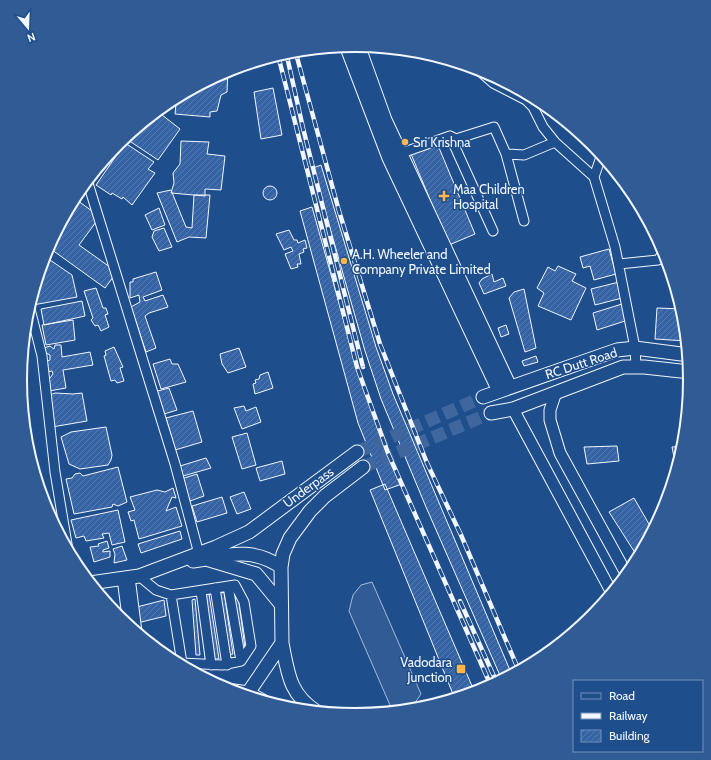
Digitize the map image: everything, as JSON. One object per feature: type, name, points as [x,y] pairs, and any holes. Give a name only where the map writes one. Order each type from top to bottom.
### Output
[{"type":"main road","points":[[349,52],[452,280],[505,389],[483,397]]},
{"type":"main road","points":[[360,52],[395,156]]},
{"type":"main road","name":"RC Dutt Road","points":[[505,389],[617,350],[635,348],[683,354]]},
{"type":"main road","name":"RC Dutt Road","points":[[513,409],[614,370],[636,366],[684,371]]},
{"type":"main road","points":[[491,413],[513,409]]},
{"type":"main road","name":"Underpass","points":[[202,556],[249,532],[357,452]]},
{"type":"main road","name":"Underpass","points":[[306,705],[298,696],[290,682],[282,643],[280,603],[281,566],[283,554],[290,538],[310,511],[325,496],[363,467]]},
{"type":"main road","points":[[97,582],[130,577],[202,556],[238,553],[256,554],[281,566]]},
{"type":"main road","points":[[202,556],[256,574],[280,603]]},
{"type":"main road","points":[[249,691],[282,643]]},
{"type":"street","points":[[491,81],[526,100],[533,108],[543,127],[555,142],[586,167],[594,177],[616,247],[635,348],[636,366]]},
{"type":"street","points":[[395,156],[450,136],[456,139],[494,127],[506,154],[524,221]]},
{"type":"street","points":[[450,136],[493,231]]},
{"type":"street","points":[[506,154],[524,155],[555,142]]},
{"type":"street","points":[[594,177],[600,161]]},
{"type":"street","points":[[89,188],[202,556]]},
{"type":"street","points":[[619,264],[658,260],[660,257]]},
{"type":"street","points":[[33,319],[42,356],[55,472],[65,533]]},
{"type":"street","points":[[556,392],[550,410],[550,420],[560,453],[624,570]]},
{"type":"street","points":[[513,409],[609,588]]},
{"type":"street","points":[[130,577],[156,590],[171,595],[235,585],[244,602],[251,646],[241,661],[227,665],[192,664]]},
{"type":"street","points":[[128,617],[130,577]]},
{"type":"street","points":[[130,577],[136,624]]},
{"type":"street","points":[[215,588],[227,665]]},
{"type":"street","points":[[200,590],[211,665]]},
{"type":"street","points":[[171,595],[180,657]]},
{"type":"shaded area","points":[[372,582],[421,694],[415,703],[391,707],[349,611],[353,595],[361,585]]},
{"type":"building","points":[[228,78],[227,92],[221,95],[217,111],[210,112],[210,117],[175,114],[176,105],[210,85]]},
{"type":"building","points":[[273,88],[282,135],[261,139],[254,92]]},
{"type":"building","points":[[162,115],[180,129],[158,160],[130,141]]},
{"type":"building","points":[[181,141],[209,142],[207,154],[225,156],[221,190],[205,189],[205,196],[171,193],[174,183],[173,173],[180,164]]},
{"type":"building","points":[[437,143],[475,234],[449,245],[411,154]]},
{"type":"building","points":[[127,144],[154,162],[148,169],[155,173],[132,205],[123,197],[122,199],[112,193],[111,195],[96,185],[117,154]]},
{"type":"building","points":[[321,165],[376,347],[393,394],[510,670],[500,675],[426,507],[381,399],[365,351],[313,168]]},
{"type":"building","points":[[270,186],[275,188],[277,193],[275,198],[270,200],[265,198],[263,193],[265,188]]},
{"type":"building","points":[[171,190],[186,227],[192,228],[194,195],[210,195],[206,238],[189,237],[177,242],[157,193]]},
{"type":"building","points":[[79,202],[92,211],[96,222],[79,245],[117,272],[105,288],[53,251]]},
{"type":"building","points":[[312,207],[351,346],[374,415],[402,484],[385,490],[358,423],[300,211]]},
{"type":"building","points":[[159,208],[165,225],[152,230],[145,215]]},
{"type":"building","points":[[164,228],[172,247],[159,251],[152,237],[154,231]]},
{"type":"building","points":[[289,230],[294,240],[297,240],[298,243],[305,240],[307,248],[303,249],[304,252],[299,254],[301,264],[297,264],[298,267],[291,269],[285,254],[293,251],[291,247],[284,250],[276,234]]},
{"type":"building","points":[[609,249],[616,274],[594,280],[590,266],[583,268],[580,257]]},
{"type":"building","points":[[51,257],[50,260],[72,275],[77,297],[36,305],[44,274]]},
{"type":"building","points":[[558,266],[576,274],[572,281],[586,288],[571,320],[538,306],[544,293],[537,288],[548,267],[555,271]]},
{"type":"building","points":[[156,272],[162,290],[143,297],[145,301],[163,295],[168,307],[149,313],[145,316],[156,348],[146,352],[131,307],[140,302],[139,295],[130,298],[130,282],[133,282],[133,279]]},
{"type":"building","points":[[492,274],[494,282],[503,278],[506,286],[484,294],[479,283],[482,279]]},
{"type":"building","points":[[619,282],[622,298],[595,305],[591,289]]},
{"type":"building","points":[[96,288],[103,308],[106,308],[108,314],[105,315],[109,327],[101,331],[98,325],[95,326],[91,320],[93,318],[84,291]]},
{"type":"building","points":[[524,289],[536,348],[525,352],[509,298],[514,292]]},
{"type":"building","points":[[82,301],[85,316],[44,325],[41,309]]},
{"type":"building","points":[[622,304],[625,321],[597,330],[593,313]]},
{"type":"building","points":[[657,308],[676,309],[681,341],[655,339]]},
{"type":"building","points":[[73,320],[75,340],[46,345],[42,325]]},
{"type":"building","points":[[506,325],[509,334],[501,337],[498,328]]},
{"type":"building","points":[[55,345],[61,345],[62,357],[90,352],[93,365],[63,370],[66,388],[49,391],[47,382],[53,374],[52,371],[47,372],[45,362],[50,360],[50,355],[44,352],[44,348],[50,346],[54,349]]},
{"type":"building","points":[[114,347],[123,367],[120,368],[124,381],[117,383],[115,380],[111,381],[104,356],[106,355],[105,351]]},
{"type":"building","points":[[239,348],[246,367],[228,373],[222,364],[220,354]]},
{"type":"building","points":[[536,356],[538,362],[524,366],[522,361]]},
{"type":"building","points":[[170,359],[172,364],[178,364],[186,382],[161,389],[153,364]]},
{"type":"building","points":[[268,372],[273,388],[255,394],[253,384],[256,383],[255,380],[259,379],[260,375]]},
{"type":"building","points":[[169,388],[177,410],[161,415],[154,392]]},
{"type":"building","points":[[55,393],[82,393],[87,421],[52,427],[50,395]]},
{"type":"building","points":[[244,406],[246,411],[256,407],[261,422],[242,429],[234,408]]},
{"type":"building","points":[[193,411],[202,442],[175,450],[166,418]]},
{"type":"building","points":[[106,427],[112,455],[108,465],[80,469],[69,464],[61,437],[71,432]]},
{"type":"building","points":[[247,433],[256,465],[242,469],[232,437]]},
{"type":"building","points":[[617,446],[619,461],[587,464],[584,447]]},
{"type":"building","points":[[672,447],[677,447],[674,459]]},
{"type":"building","points":[[206,458],[211,468],[183,476],[180,466]]},
{"type":"building","points":[[282,461],[285,474],[260,481],[256,468]]},
{"type":"building","points":[[118,467],[127,502],[118,506],[113,504],[112,507],[74,514],[66,479],[72,478],[75,474],[80,473],[83,476]]},
{"type":"building","points":[[197,474],[204,496],[190,501],[181,479]]},
{"type":"building","points":[[385,484],[472,687],[453,693],[370,490]]},
{"type":"building","points":[[173,488],[176,498],[172,497],[166,511],[176,507],[182,526],[139,539],[134,520],[131,521],[128,512],[135,510],[130,497],[157,490],[165,492]]},
{"type":"building","points":[[244,492],[251,509],[237,514],[230,497]]},
{"type":"building","points":[[222,497],[227,513],[197,522],[192,506]]},
{"type":"building","points":[[634,498],[650,525],[635,553],[609,512]]},
{"type":"building","points":[[118,510],[125,542],[112,545],[109,533],[102,534],[104,538],[86,541],[84,536],[76,538],[71,520]]},
{"type":"building","points":[[180,531],[182,539],[141,553],[138,544]]},
{"type":"building","points":[[107,541],[109,548],[103,550],[103,552],[110,551],[110,557],[94,562],[90,547],[99,546],[98,544]]},
{"type":"building","points":[[122,546],[127,560],[114,563],[115,554],[113,549]]},
{"type":"building","points":[[224,592],[233,654],[228,655],[220,593]]},
{"type":"building","points":[[209,594],[219,659],[214,659],[205,595]]},
{"type":"building","points":[[234,595],[238,595],[245,648],[241,649]]},
{"type":"building","points":[[195,599],[200,655],[196,655],[192,600]]},
{"type":"building","points":[[164,600],[166,616],[135,623],[132,620],[129,609]]},
{"type":"tunnel","points":[[357,452],[483,397]]},
{"type":"tunnel","points":[[363,467],[491,413]]},
{"type":"railway","points":[[297,57],[339,211],[380,344],[427,463],[461,535],[517,666]]},
{"type":"railway","points":[[288,59],[303,128],[363,367]]},
{"type":"railway","points":[[279,61],[357,367],[388,453],[488,680]]},
{"type":"railway","points":[[460,601],[495,678]]},
{"type":"place","name":"Sri Krishna","points":[[405,142]]},
{"type":"place","name":"Maa Children Hospital","points":[[444,196]]},
{"type":"place","name":"A.H. Wheeler and Company Private Limited","points":[[344,261]]},
{"type":"place","name":"Vadodara Junction","points":[[461,669]]}]
